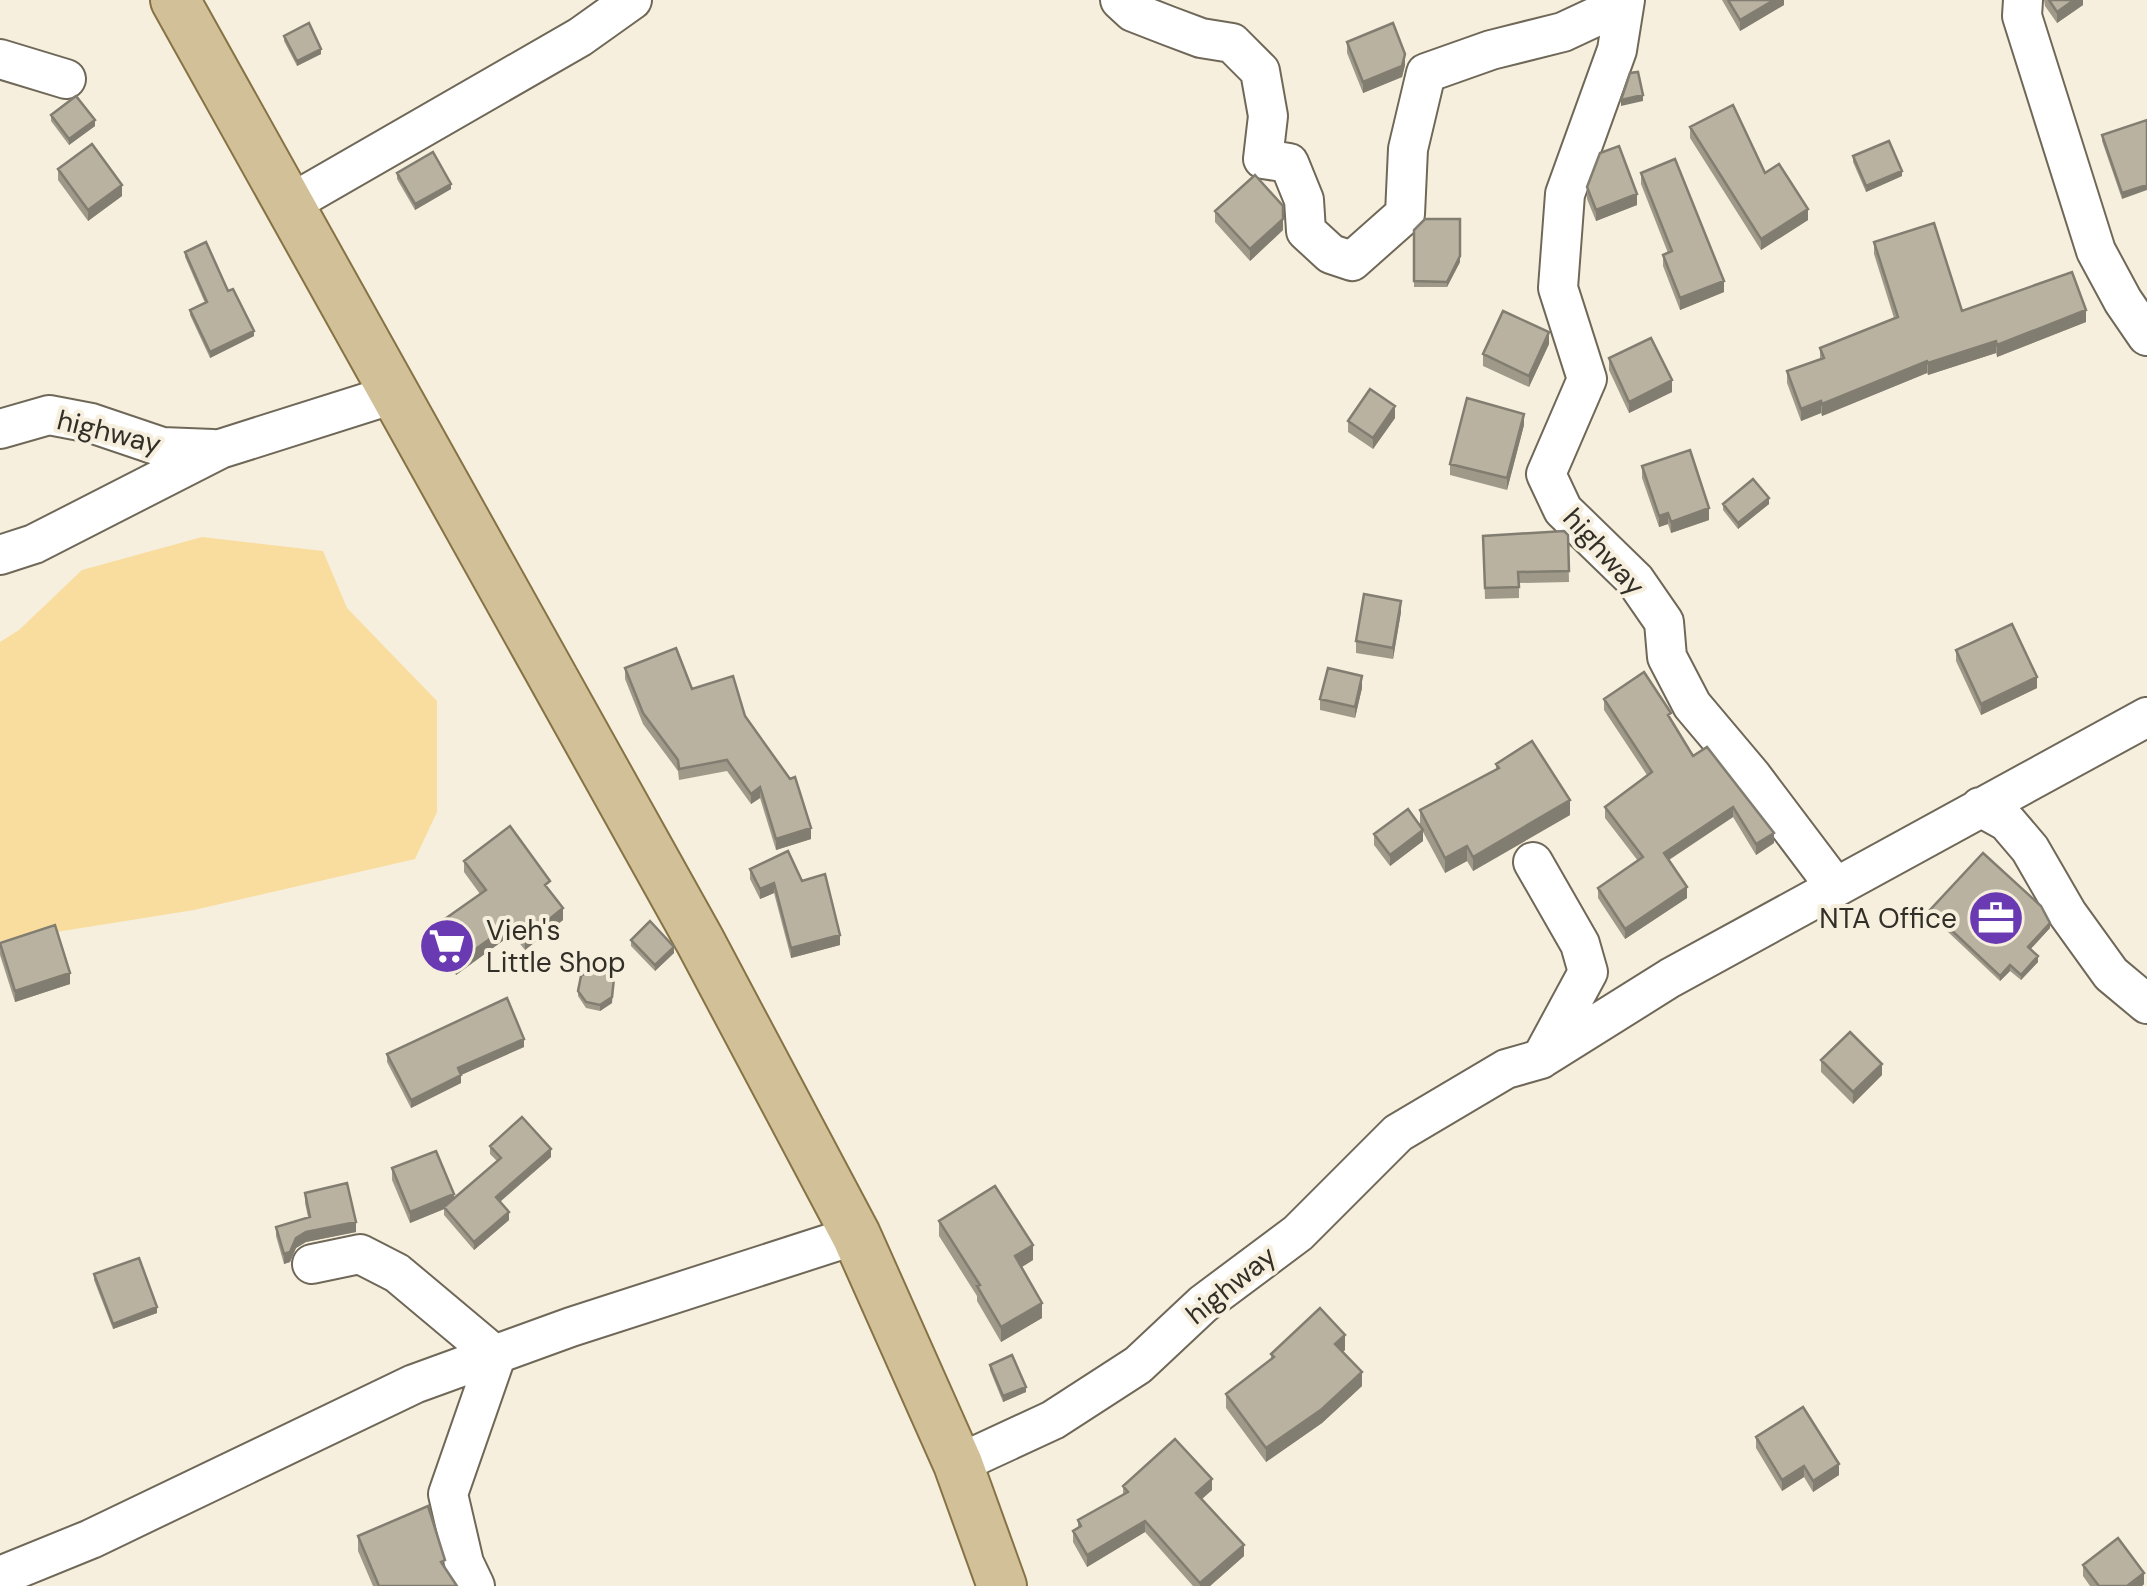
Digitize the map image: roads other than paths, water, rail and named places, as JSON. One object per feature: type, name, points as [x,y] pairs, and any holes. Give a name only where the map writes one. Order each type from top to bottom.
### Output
[{"type":"main road","points":[[175,0],[700,941],[856,1235],[958,1464],[1002,1586]]},
{"type":"street","points":[[288,205],[580,37],[632,0]]},
{"type":"street","name":"highway","points":[[1120,0],[1133,12],[1169,26],[1201,38],[1232,43],[1260,71],[1268,116],[1263,159],[1289,164],[1304,200],[1306,232],[1331,254],[1352,262],[1405,214],[1408,150],[1426,72],[1490,50],[1563,32],[1624,2]]},
{"type":"street","points":[[2023,0],[2022,16],[2096,251],[2147,336]]},
{"type":"street","name":"highway","points":[[1624,2],[1617,50],[1565,194],[1558,288],[1587,379],[1546,474],[1563,510],[1634,580],[1664,622],[1667,658],[1692,705],[1834,885]]},
{"type":"street","points":[[0,58],[66,79]]},
{"type":"street","name":"highway","points":[[0,555],[34,544],[220,449],[398,394]]},
{"type":"street","name":"highway","points":[[0,429],[49,415],[90,423],[162,447],[220,449]]},
{"type":"street","name":"highway","points":[[958,1464],[1053,1420],[1138,1365],[1203,1304],[1298,1232],[1398,1133],[1506,1069],[1541,1060],[1670,978],[1834,885],[2033,782],[2147,717]]},
{"type":"street","points":[[1980,807],[2006,822],[2030,849],[2067,913],[2111,974],[2147,1004]]},
{"type":"street","points":[[1534,862],[1580,944],[1588,972],[1541,1060]]},
{"type":"street","points":[[0,1576],[91,1539],[414,1384],[571,1327],[856,1235]]},
{"type":"street","points":[[312,1264],[360,1254],[397,1273],[496,1356]]},
{"type":"street","points":[[474,1586],[464,1563],[448,1494],[496,1356]]},
{"type":"place","name":"NTA Office","points":[[1996,918]]},
{"type":"place","name":"Vieh's Little Shop","points":[[447,946]]}]
